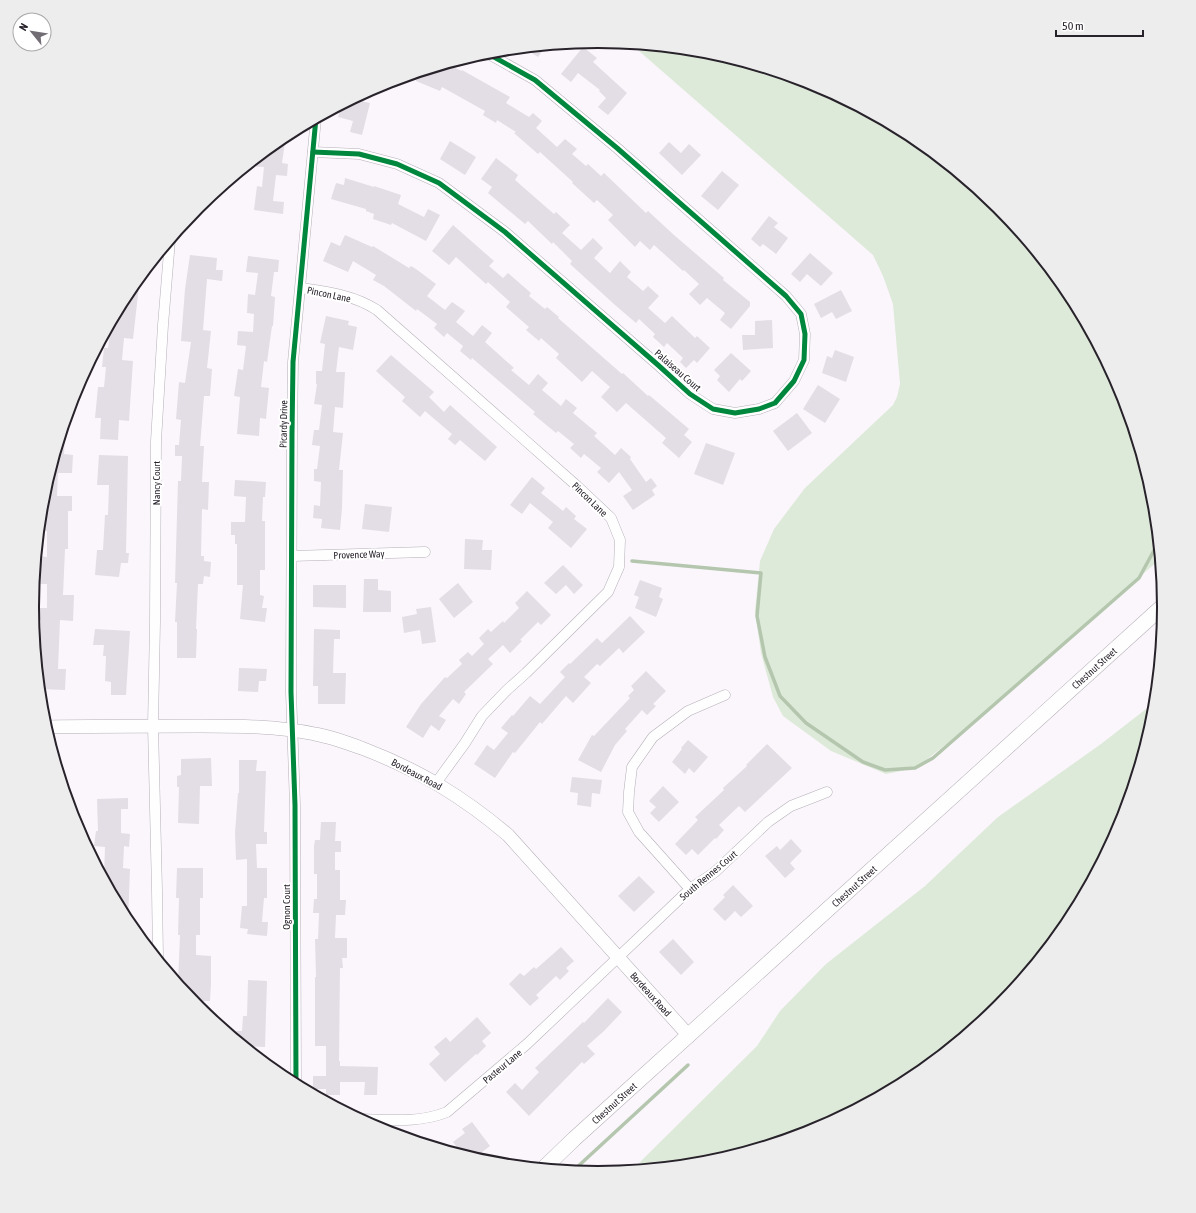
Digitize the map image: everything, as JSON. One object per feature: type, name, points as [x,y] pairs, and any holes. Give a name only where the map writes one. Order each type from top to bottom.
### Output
[{"type":"main road","name":"Chestnut Street","points":[[549,1163],[1157,611]]},
{"type":"street","name":"Palaiseau Court","points":[[313,152],[359,154],[397,164],[439,183],[505,232],[690,394],[713,409],[735,413],[759,409],[775,403],[794,381],[804,360],[805,334],[801,314],[786,296],[617,148],[536,80],[494,57]]},
{"type":"street","name":"Picardy Drive","points":[[292,730],[290,607],[292,556],[293,362],[315,124]]},
{"type":"street","name":"Nancy Court","points":[[153,726],[156,622],[156,441],[169,249]]},
{"type":"street","name":"Pincon Lane","points":[[301,288],[340,294],[365,302],[377,310],[577,486],[611,518],[620,540],[619,567],[608,592],[482,716],[465,743],[436,783]]},
{"type":"street","name":"Provence Way","points":[[292,556],[426,552]]},
{"type":"street","points":[[690,889],[639,832],[628,812],[632,767],[653,737],[688,711],[725,695]]},
{"type":"street","points":[[153,726],[158,951]]},
{"type":"street","name":"Bordeaux Road","points":[[53,727],[245,726],[292,730],[316,734],[344,742],[382,756],[413,770],[479,811],[508,835],[618,959],[689,1036]]},
{"type":"street","name":"Ognon Court","points":[[292,730],[295,813],[296,1077]]},
{"type":"street","name":"South Rennes Court","points":[[618,959],[690,889],[714,872],[768,822],[791,806],[827,792]]},
{"type":"street","name":"Pasteur Lane","points":[[376,1119],[419,1120],[435,1117],[448,1112],[527,1044],[618,959]]},
{"type":"green space","points":[[637,49],[671,52],[707,58],[778,77],[812,90],[878,122],[938,163],[967,186],[993,211],[1018,238],[1063,296],[1099,359],[1127,427],[1138,462],[1146,497],[1155,563],[954,738],[921,764],[906,770],[886,774],[831,751],[783,716],[773,697],[761,653],[755,611],[760,561],[774,529],[805,488],[893,405],[897,397],[900,384],[893,304],[883,276],[873,255]]},
{"type":"green space","points":[[1147,708],[1138,751],[1127,786],[1099,854],[1082,886],[1063,917],[1041,947],[1018,975],[967,1027],[909,1071],[877,1091],[812,1123],[778,1136],[707,1155],[671,1161],[638,1164],[757,1046],[780,1011],[826,964],[925,886],[998,817],[1101,744]]},
{"type":"building","points":[[582,48],[585,48],[597,58],[593,62],[627,93],[608,115],[598,107],[606,98],[599,91],[600,90],[578,73],[571,82],[561,74]]},
{"type":"building","points":[[543,51],[538,57],[530,52]]},
{"type":"building","points":[[453,67],[462,70],[510,97],[506,103],[529,117],[533,113],[542,121],[536,128],[557,147],[565,139],[577,149],[572,154],[586,166],[588,164],[601,176],[604,173],[646,213],[648,211],[724,278],[723,280],[750,302],[750,306],[731,329],[720,320],[725,313],[707,298],[700,305],[689,294],[699,284],[684,270],[683,271],[654,245],[650,250],[640,241],[635,247],[608,220],[613,215],[597,200],[594,203],[540,152],[538,154],[514,133],[516,132],[497,120],[496,123],[483,115],[485,111],[442,87],[440,91],[416,81],[418,77]]},
{"type":"building","points":[[360,101],[370,103],[362,135],[350,132],[353,121],[338,117],[339,111]]},
{"type":"building","points":[[450,141],[476,157],[465,175],[440,159]]},
{"type":"building","points":[[669,142],[681,153],[689,144],[701,155],[682,175],[659,153]]},
{"type":"building","points":[[285,144],[282,163],[288,164],[287,176],[276,175],[273,201],[284,202],[283,214],[254,210],[257,186],[262,187],[264,167],[254,166]]},
{"type":"building","points":[[496,158],[518,175],[515,180],[554,214],[556,212],[570,225],[562,233],[581,250],[593,238],[603,248],[594,258],[610,273],[620,261],[631,272],[627,277],[643,291],[648,286],[659,296],[648,308],[665,323],[672,316],[695,338],[697,336],[710,348],[697,363],[694,360],[686,368],[680,362],[683,358],[667,343],[664,347],[653,337],[655,334],[639,319],[636,323],[615,305],[570,264],[572,261],[553,242],[552,244],[528,221],[525,224],[488,193],[492,187],[481,179]]},
{"type":"building","points":[[722,171],[739,185],[718,210],[701,196]]},
{"type":"building","points":[[345,178],[401,195],[398,204],[424,217],[428,209],[440,215],[426,241],[392,223],[391,225],[373,219],[374,214],[366,211],[366,209],[331,199],[336,183],[344,185]]},
{"type":"building","points":[[769,216],[778,223],[774,227],[788,238],[776,254],[763,244],[760,247],[751,239]]},
{"type":"building","points":[[453,225],[494,261],[489,266],[503,278],[508,273],[531,293],[529,296],[545,309],[547,307],[622,374],[623,373],[648,396],[649,395],[689,429],[684,435],[692,442],[679,458],[662,443],[666,438],[626,403],[617,412],[601,397],[610,387],[592,371],[582,382],[556,358],[559,354],[541,338],[539,341],[526,330],[529,327],[506,307],[510,302],[488,282],[486,284],[456,257],[449,265],[432,251]]},
{"type":"building","points":[[345,235],[372,247],[373,246],[409,268],[411,266],[436,284],[427,296],[445,310],[452,302],[465,311],[456,322],[473,336],[482,325],[492,333],[485,342],[514,368],[511,370],[529,385],[538,374],[548,383],[542,390],[561,406],[566,399],[577,408],[573,413],[597,433],[594,436],[615,455],[621,448],[631,457],[630,459],[646,482],[651,478],[657,486],[652,490],[655,495],[633,510],[623,496],[632,490],[619,472],[609,483],[597,472],[601,468],[584,454],[581,458],[570,448],[574,444],[558,431],[556,433],[533,414],[535,412],[472,358],[471,360],[460,351],[463,346],[447,333],[444,337],[434,328],[437,324],[417,309],[416,311],[384,286],[373,280],[376,275],[353,261],[348,272],[323,261],[331,242],[340,246]]},
{"type":"building","points":[[810,253],[833,273],[821,286],[807,274],[800,282],[791,274]]},
{"type":"building","points":[[190,255],[217,258],[216,270],[223,270],[222,281],[207,279],[203,330],[211,331],[207,368],[212,369],[210,396],[204,396],[200,446],[204,446],[202,482],[209,482],[208,510],[202,509],[201,556],[204,556],[204,561],[211,562],[210,577],[204,576],[203,584],[198,584],[196,658],[177,658],[177,622],[175,622],[177,583],[175,583],[178,481],[181,481],[182,456],[175,456],[175,445],[179,445],[181,420],[176,419],[179,382],[185,383],[191,342],[181,341],[185,289]]},
{"type":"building","points":[[248,256],[279,260],[278,272],[274,272],[271,296],[275,297],[273,326],[267,362],[264,361],[261,387],[269,388],[266,419],[260,418],[259,436],[237,434],[240,397],[234,396],[238,369],[243,370],[246,346],[237,345],[238,331],[253,332],[254,314],[247,313],[248,294],[255,295],[258,273],[246,272]]},
{"type":"building","points":[[139,288],[133,339],[124,338],[122,360],[133,361],[129,421],[119,420],[118,440],[100,439],[101,418],[95,418],[98,387],[104,387],[106,367],[102,367],[104,348],[108,348],[110,335]]},
{"type":"building","points":[[841,290],[852,311],[836,319],[832,312],[821,318],[814,304]]},
{"type":"building","points":[[326,316],[349,321],[348,325],[357,327],[353,350],[339,347],[336,372],[345,372],[343,408],[335,407],[333,432],[343,433],[339,470],[343,470],[340,530],[321,528],[322,519],[313,518],[314,505],[320,506],[321,482],[314,481],[314,469],[317,469],[320,446],[312,445],[314,430],[319,430],[322,405],[314,404],[317,384],[316,371],[322,371],[325,344],[320,343]]},
{"type":"building","points":[[772,320],[773,348],[743,350],[742,335],[755,335],[755,321]]},
{"type":"building","points":[[835,350],[854,357],[846,382],[822,373],[827,356],[832,358]]},
{"type":"building","points":[[731,353],[751,371],[742,381],[740,379],[729,392],[717,380],[720,376],[714,370]]},
{"type":"building","points":[[391,355],[434,392],[429,397],[444,412],[450,405],[497,447],[485,461],[460,440],[455,445],[448,439],[452,434],[425,411],[420,417],[402,401],[405,397],[376,371]]},
{"type":"building","points":[[818,385],[840,399],[825,423],[803,409]]},
{"type":"building","points":[[797,413],[812,433],[788,451],[773,431]]},
{"type":"building","points":[[65,441],[64,454],[73,455],[72,473],[58,473],[57,496],[72,496],[72,511],[68,511],[68,549],[65,549],[63,595],[74,595],[73,621],[60,620],[58,669],[66,669],[65,690],[46,689],[44,679],[40,643],[41,620],[39,620],[39,608],[47,608],[47,584],[40,584],[42,556],[47,557],[47,531],[44,531],[50,497]]},
{"type":"building","points":[[706,443],[735,453],[723,485],[694,474]]},
{"type":"building","points":[[99,455],[128,456],[126,553],[129,553],[128,563],[121,563],[119,577],[95,575],[97,550],[103,550],[105,515],[108,515],[109,485],[97,485]]},
{"type":"building","points":[[532,477],[545,488],[541,493],[563,511],[566,507],[576,516],[574,519],[587,529],[571,548],[548,528],[553,522],[530,503],[522,514],[510,505]]},
{"type":"building","points":[[235,480],[266,482],[265,497],[263,497],[262,521],[265,521],[265,570],[260,570],[260,595],[264,596],[262,608],[267,608],[265,622],[240,619],[243,585],[237,585],[237,544],[235,544],[235,535],[231,535],[231,522],[245,522],[246,497],[234,496]]},
{"type":"building","points":[[365,504],[392,507],[389,532],[362,529]]},
{"type":"building","points":[[465,539],[483,540],[482,550],[492,550],[491,570],[464,569]]},
{"type":"building","points":[[563,565],[583,585],[574,594],[566,585],[556,594],[544,583]]},
{"type":"building","points":[[364,579],[378,579],[378,590],[391,591],[391,612],[363,612]]},
{"type":"building","points":[[640,580],[662,588],[659,597],[663,599],[656,617],[635,608],[639,597],[634,595]]},
{"type":"building","points":[[458,583],[473,602],[454,618],[439,599]]},
{"type":"building","points":[[313,585],[346,585],[346,608],[313,607]]},
{"type":"building","points":[[527,591],[551,615],[541,625],[538,622],[520,640],[522,641],[510,653],[503,645],[488,659],[493,664],[464,692],[466,694],[459,704],[453,699],[439,716],[446,720],[439,731],[431,725],[423,738],[406,727],[421,704],[445,677],[447,678],[462,664],[459,660],[468,652],[472,656],[484,644],[479,638],[488,629],[491,632],[503,621],[504,623],[519,608],[515,603]]},
{"type":"building","points":[[431,607],[436,642],[422,644],[420,630],[404,633],[402,617],[417,614],[416,609]]},
{"type":"building","points":[[630,616],[645,632],[623,653],[619,648],[600,666],[597,664],[584,677],[591,683],[573,703],[566,696],[542,724],[540,722],[515,753],[513,752],[495,778],[474,764],[487,745],[494,750],[508,733],[501,728],[530,696],[540,704],[565,677],[560,672],[569,663],[570,664],[597,638],[602,643]]},
{"type":"building","points":[[95,629],[130,631],[126,695],[111,695],[111,682],[105,681],[106,656],[103,656],[104,645],[93,645]]},
{"type":"building","points":[[314,629],[340,630],[340,639],[334,639],[333,673],[346,673],[345,704],[318,704],[318,686],[313,686]]},
{"type":"building","points":[[239,668],[267,669],[266,681],[259,681],[258,692],[238,691]]},
{"type":"building","points":[[646,671],[666,691],[653,704],[656,706],[647,715],[642,710],[625,729],[627,731],[615,745],[601,772],[578,760],[592,735],[594,736],[630,698],[628,696],[634,690],[631,686]]},
{"type":"building","points":[[688,740],[708,757],[694,773],[689,768],[685,774],[672,762]]},
{"type":"building","points":[[767,744],[792,768],[745,812],[739,806],[719,825],[724,830],[698,855],[692,849],[686,855],[675,844],[698,820],[695,817],[724,790],[723,788],[747,766],[746,765]]},
{"type":"building","points":[[211,758],[212,786],[200,786],[199,824],[178,823],[179,787],[177,787],[177,776],[181,775],[181,759]]},
{"type":"building","points":[[239,760],[257,760],[256,771],[266,771],[264,832],[267,832],[267,844],[256,844],[257,868],[267,868],[267,898],[264,898],[262,922],[268,922],[267,936],[247,934],[248,929],[240,928],[242,906],[247,906],[247,859],[236,860],[235,833],[239,793]]},
{"type":"building","points":[[572,777],[602,780],[600,794],[592,793],[591,807],[577,805],[578,793],[570,792]]},
{"type":"building","points":[[663,786],[679,802],[659,822],[650,813],[656,807],[649,801]]},
{"type":"building","points":[[128,798],[128,809],[121,809],[121,833],[130,834],[129,847],[124,846],[123,868],[130,869],[128,910],[104,868],[105,847],[94,846],[96,831],[98,831],[97,799]]},
{"type":"building","points":[[321,822],[336,822],[335,841],[341,841],[341,852],[335,852],[335,870],[340,870],[340,900],[346,900],[345,915],[336,915],[335,938],[347,938],[347,958],[342,958],[343,968],[340,968],[340,1066],[378,1067],[377,1095],[364,1095],[365,1082],[340,1082],[340,1095],[326,1095],[326,1089],[313,1088],[313,1076],[326,1076],[326,1046],[315,1046],[315,939],[318,939],[319,913],[313,913],[314,899],[317,899],[317,874],[314,874],[314,846],[315,840],[320,840]]},
{"type":"building","points":[[791,839],[802,851],[790,863],[795,869],[785,878],[765,856],[777,846],[780,850]]},
{"type":"building","points":[[177,868],[203,868],[203,898],[200,898],[200,935],[196,935],[196,955],[211,956],[210,1001],[204,1001],[204,1003],[178,975],[180,935],[178,935],[179,898],[176,898]]},
{"type":"building","points":[[639,876],[655,892],[634,912],[618,896]]},
{"type":"building","points":[[733,885],[753,906],[741,917],[735,911],[725,921],[713,909],[725,897],[723,895]]},
{"type":"building","points":[[673,939],[694,962],[681,975],[659,952]]},
{"type":"building","points":[[561,947],[574,961],[566,968],[569,971],[560,980],[556,976],[536,995],[539,998],[530,1006],[509,984],[520,973],[524,976],[534,967],[536,969]]},
{"type":"building","points":[[248,980],[267,981],[265,1047],[253,1046],[236,1033],[236,1031],[242,1031],[243,1016],[247,1016]]},
{"type":"building","points":[[608,998],[622,1012],[587,1046],[595,1054],[584,1064],[582,1062],[529,1116],[506,1092],[515,1083],[522,1090],[539,1072],[535,1068],[583,1022],[584,1023]]},
{"type":"building","points":[[477,1017],[491,1033],[482,1041],[486,1046],[445,1082],[429,1064],[440,1054],[434,1047],[446,1037],[450,1042]]},
{"type":"building","points":[[472,1122],[490,1146],[481,1153],[457,1147],[453,1142],[465,1133],[462,1129]]},
{"type":"waterway","points":[[632,561],[761,573],[757,616],[765,657],[780,696],[806,723],[863,762],[885,770],[915,768],[933,758],[1139,578],[1154,551]]},
{"type":"waterway","points":[[579,1165],[688,1065]]},
{"type":"cycle path","points":[[313,152],[359,154],[397,164],[439,183],[505,232],[690,394],[713,409],[735,413],[759,409],[775,403],[794,381],[804,360],[805,334],[801,314],[786,296],[617,148],[535,80],[494,57]]},
{"type":"cycle path","points":[[296,1077],[295,805],[291,692],[293,362],[315,124]]}]
